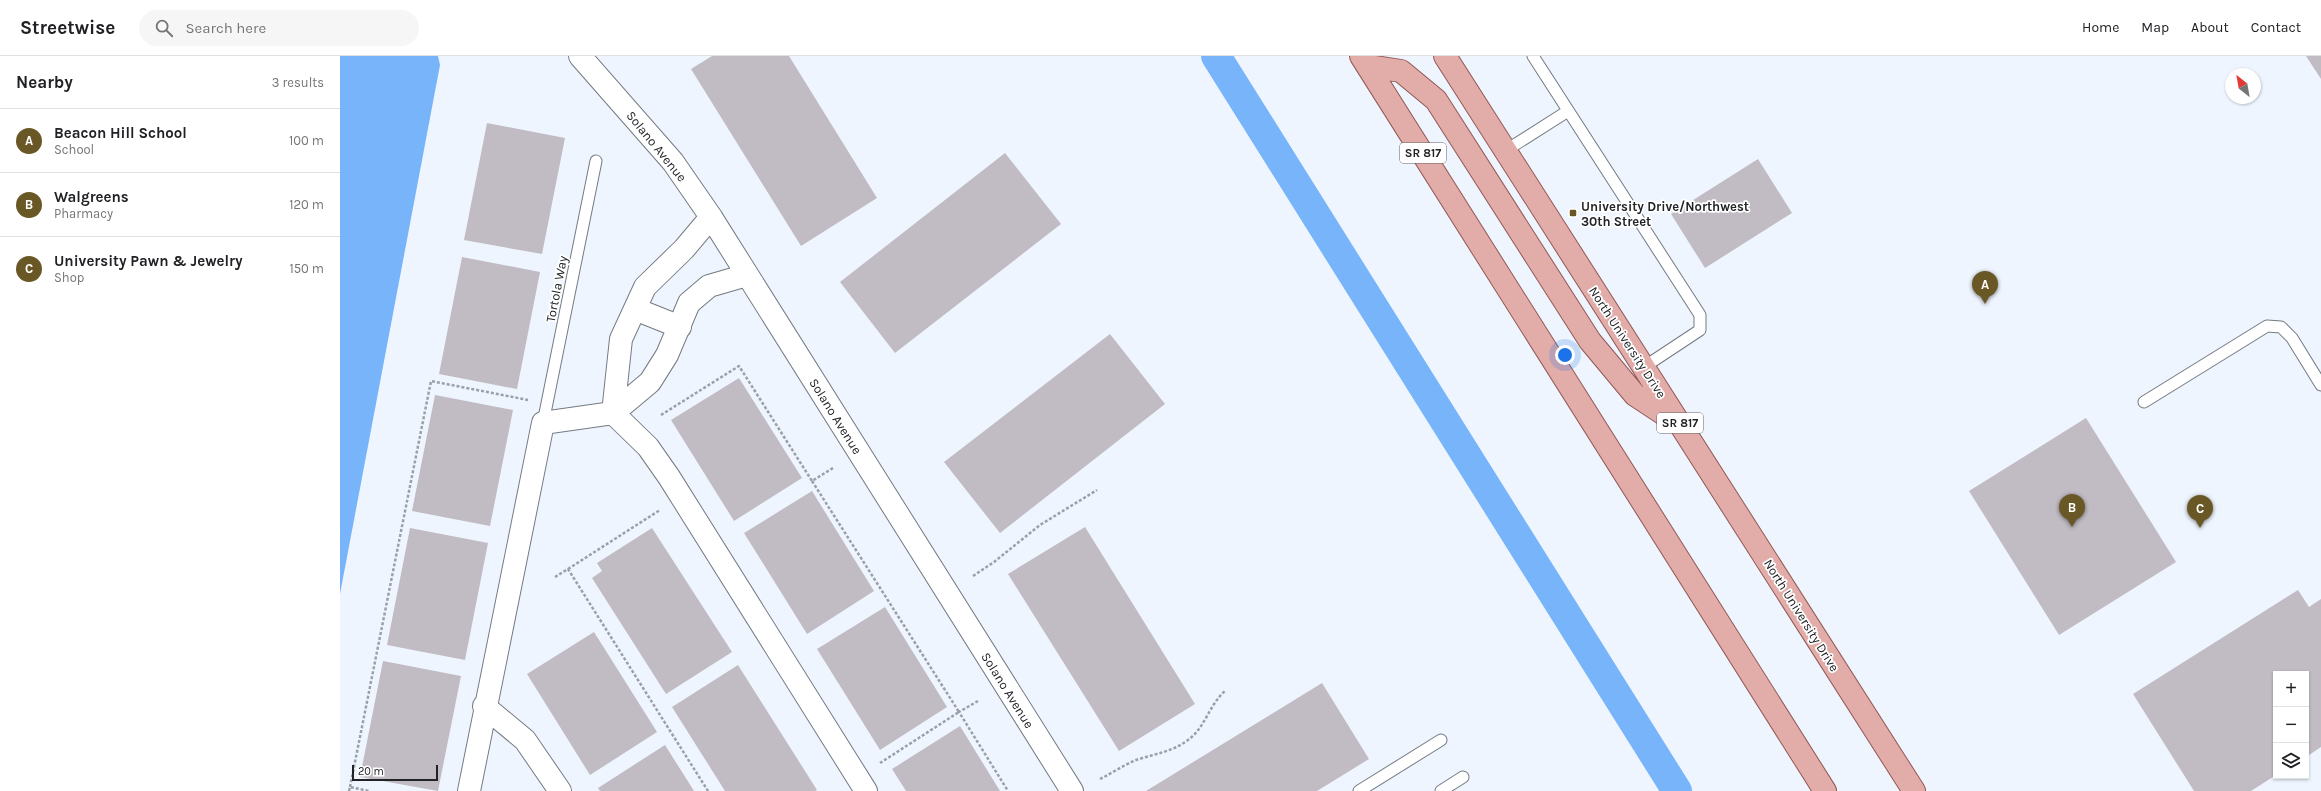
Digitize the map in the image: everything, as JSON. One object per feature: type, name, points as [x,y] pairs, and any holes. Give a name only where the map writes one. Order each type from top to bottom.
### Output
[{"type":"main road","name":"North University Drive","points":[[1445,56],[1914,791]]},
{"type":"main road","points":[[1365,61],[1401,71],[1436,100],[1590,340],[1635,395],[1681,425]]},
{"type":"main road","name":"SR 817","points":[[1365,61],[1825,791]]},
{"type":"street","name":"Solano Avenue","points":[[580,56],[673,162],[710,217],[1072,791]]},
{"type":"street","points":[[614,413],[621,339],[645,286],[684,249],[710,217]]},
{"type":"street","points":[[469,791],[484,706],[543,423],[614,413],[650,382],[667,355],[690,303],[709,286],[747,275]]},
{"type":"street","points":[[635,309],[680,327]]},
{"type":"street","points":[[614,413],[648,447],[669,477],[866,791]]},
{"type":"street","points":[[484,706],[525,740],[560,791]]},
{"type":"lane","points":[[1533,56],[1700,316],[1700,330],[1644,367]]},
{"type":"lane","points":[[1506,151],[1568,111]]},
{"type":"lane","name":"Tortola Way","points":[[543,423],[596,161]]},
{"type":"lane","points":[[2144,402],[2267,326],[2281,327],[2292,338],[2321,385]]},
{"type":"lane","points":[[1360,791],[1441,740]]},
{"type":"lane","points":[[1442,791],[1463,777]]},
{"type":"path","points":[[661,415],[739,366],[1008,791]]},
{"type":"path","points":[[369,791],[349,789],[431,381],[532,401]]},
{"type":"path","points":[[812,481],[833,468]]},
{"type":"path","points":[[973,576],[994,562],[1040,525],[1097,490]]},
{"type":"path","points":[[555,578],[666,507]]},
{"type":"path","points":[[568,569],[708,791]]},
{"type":"path","points":[[1100,779],[1134,761],[1169,751],[1188,740],[1202,725],[1217,698],[1225,692]]},
{"type":"path","points":[[876,765],[978,701]]},
{"type":"water","points":[[340,56],[438,56],[440,65],[340,594]]},
{"type":"building","points":[[712,56],[789,56],[877,198],[801,246],[691,69]]},
{"type":"building","points":[[2306,56],[2321,56],[2321,79]]},
{"type":"building","points":[[487,123],[565,138],[542,254],[464,240]]},
{"type":"building","points":[[1005,153],[1061,224],[895,353],[840,282]]},
{"type":"building","points":[[1758,159],[1792,213],[1705,268],[1671,214]]},
{"type":"building","points":[[462,257],[540,272],[517,389],[439,374]]},
{"type":"building","points":[[1110,334],[1165,404],[1000,533],[944,462]]},
{"type":"building","points":[[739,378],[802,478],[734,521],[671,420]]},
{"type":"building","points":[[435,395],[513,410],[490,526],[412,511]]},
{"type":"building","points":[[2086,418],[2176,562],[2059,635],[1969,491]]},
{"type":"building","points":[[812,491],[874,591],[807,634],[744,533]]},
{"type":"building","points":[[1085,527],[1195,704],[1119,751],[1008,574]]},
{"type":"building","points":[[410,528],[488,543],[465,660],[387,645]]},
{"type":"building","points":[[652,528],[732,652],[666,694],[592,578],[602,571],[597,563]]},
{"type":"building","points":[[2298,590],[2309,607],[2321,599],[2321,747],[2309,755],[2309,671],[2273,671],[2273,777],[2251,791],[2194,791],[2133,694]]},
{"type":"building","points":[[885,607],[947,707],[880,750],[817,649]]},
{"type":"building","points":[[594,632],[657,732],[590,775],[527,674]]},
{"type":"building","points":[[383,661],[461,676],[438,791],[360,777]]},
{"type":"building","points":[[738,665],[817,790],[725,791],[672,707]]},
{"type":"building","points":[[1322,683],[1369,759],[1317,791],[1146,791]]},
{"type":"building","points":[[960,726],[1000,791],[906,791],[892,769]]},
{"type":"building","points":[[665,745],[694,791],[600,791],[598,788]]},
{"type":"waterway","points":[[1216,56],[1677,791]]},
{"type":"place","name":"University Drive/Northwest 30th Street","points":[[1573,213]]},
{"type":"place","name":"Beacon Hill School","points":[[1985,304]]},
{"type":"place","name":"Walgreens","points":[[2072,527]]},
{"type":"place","name":"University Pawn & Jewelry","points":[[2200,528]]}]
